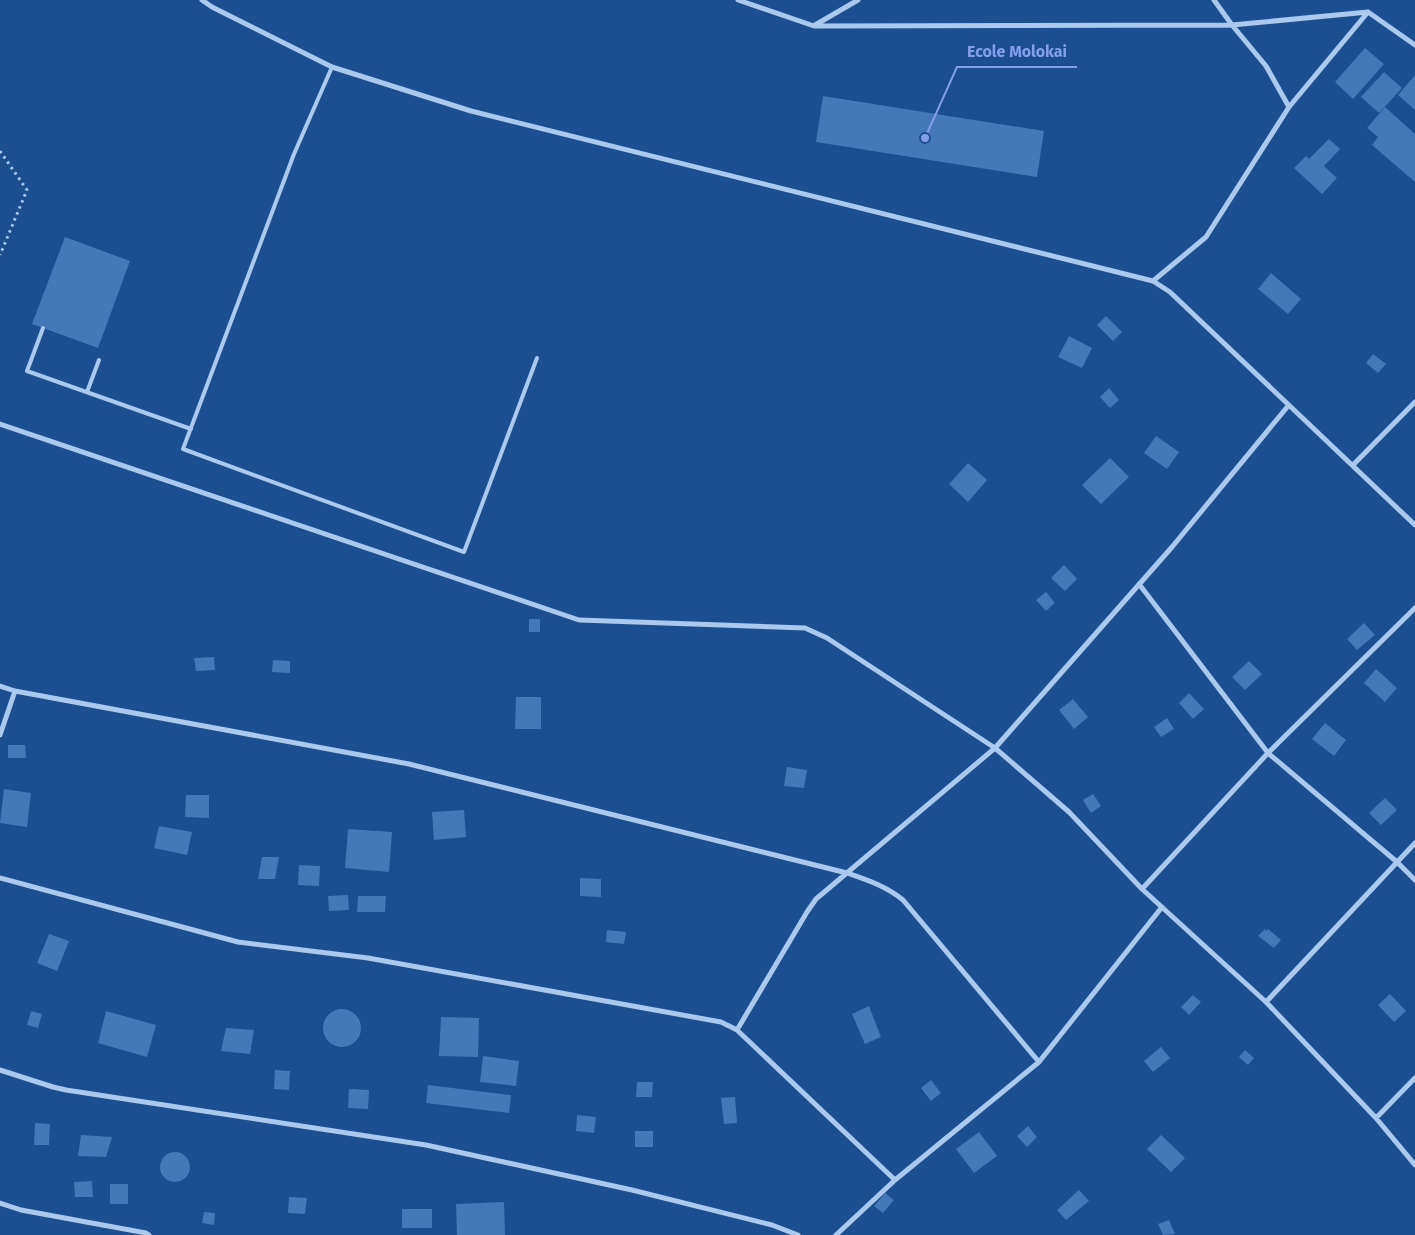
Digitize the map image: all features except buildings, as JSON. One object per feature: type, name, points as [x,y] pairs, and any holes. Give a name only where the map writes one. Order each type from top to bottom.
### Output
[{"type":"street","points":[[202,0],[212,7],[332,66],[471,111],[1138,276],[1153,282],[1170,292],[1415,525]]},
{"type":"street","points":[[212,7],[216,0]]},
{"type":"street","points":[[738,0],[814,26],[1232,25],[1368,12],[1415,45]]},
{"type":"street","points":[[814,26],[858,0]]},
{"type":"street","points":[[1214,0],[1266,66],[1289,106]]},
{"type":"street","points":[[1153,282],[1206,238],[1289,106],[1368,12]]},
{"type":"street","points":[[1353,465],[1415,402]]},
{"type":"street","points":[[737,1030],[816,900],[994,748],[1172,547],[1288,406]]},
{"type":"street","points":[[0,424],[579,620],[805,628],[828,638],[994,748],[1069,812],[1142,889],[1266,1002],[1376,1118],[1415,1165]]},
{"type":"street","points":[[1139,584],[1268,753],[1397,862],[1415,880]]},
{"type":"street","points":[[1142,889],[1268,753],[1415,608]]},
{"type":"street","points":[[0,686],[15,691],[409,764],[847,873],[880,885],[892,891],[903,900],[1039,1062]]},
{"type":"street","points":[[0,735],[15,691]]},
{"type":"street","points":[[1266,1002],[1415,843]]},
{"type":"street","points":[[0,878],[238,942],[368,958],[720,1022],[737,1030],[895,1180]]},
{"type":"street","points":[[836,1235],[895,1180],[1039,1062],[1162,907]]},
{"type":"street","points":[[0,1070],[66,1090],[426,1144],[638,1191],[772,1225],[798,1235]]},
{"type":"street","points":[[1376,1118],[1415,1078]]},
{"type":"street","points":[[0,1203],[21,1210],[149,1235]]},
{"type":"lane","points":[[332,66],[294,154],[183,449],[464,552],[537,358]]},
{"type":"lane","points":[[43,328],[27,371],[191,429]]},
{"type":"lane","points":[[87,392],[99,360]]},
{"type":"path","points":[[0,151],[27,190],[0,255]]},
{"type":"place","name":"Ecole Molokai","points":[[925,138]]}]
